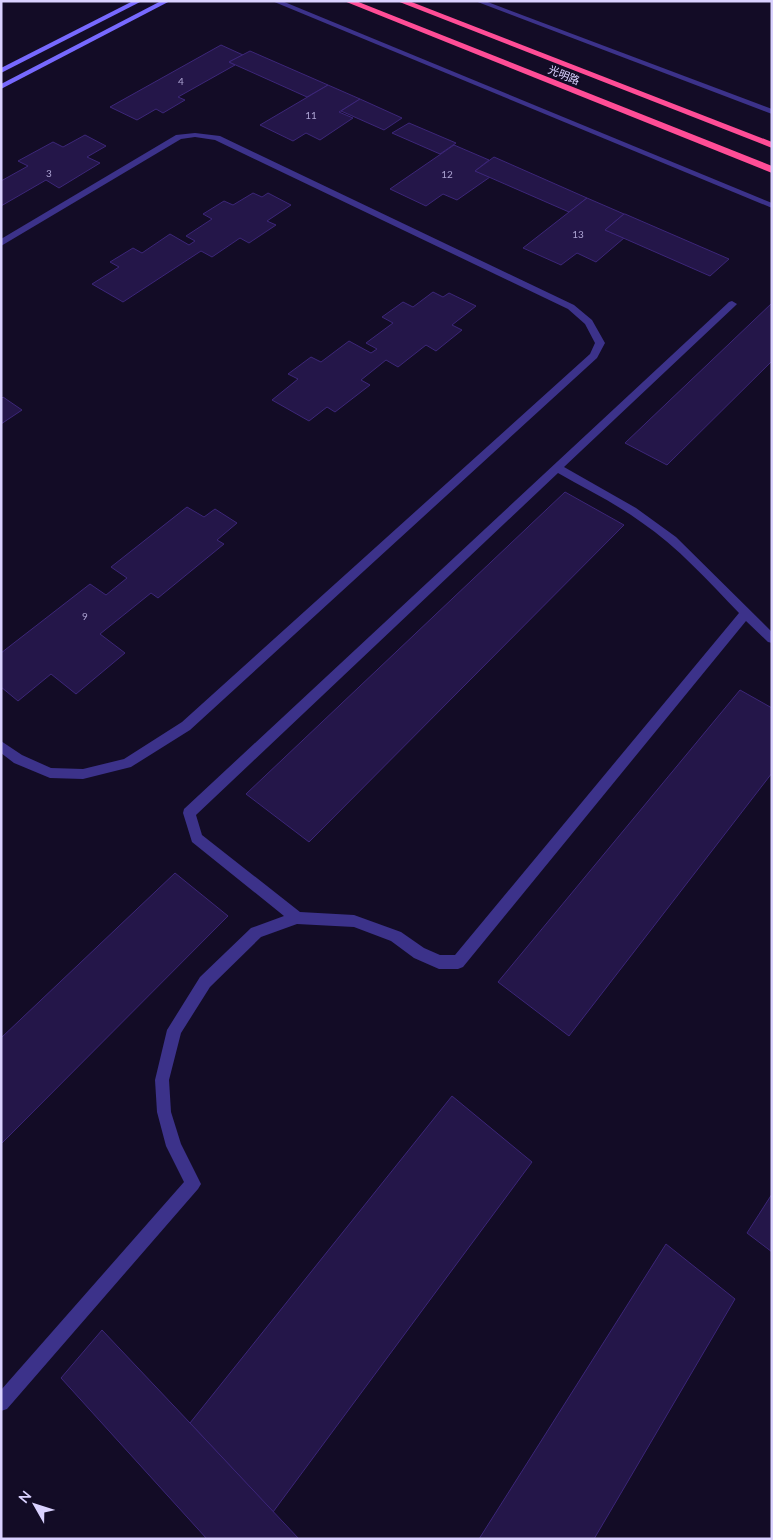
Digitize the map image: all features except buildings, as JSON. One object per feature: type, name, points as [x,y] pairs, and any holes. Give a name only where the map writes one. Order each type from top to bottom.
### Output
[{"type":"highway","name":"光明路","points":[[348,1],[772,170]]},
{"type":"highway","name":"光明路","points":[[401,1],[772,145]]},
{"type":"street","points":[[1,71],[138,1]]},
{"type":"street","points":[[1,87],[167,1]]},
{"type":"street","points":[[275,1],[772,206]]},
{"type":"street","points":[[478,1],[772,112]]},
{"type":"street","points":[[1,243],[179,137],[205,136],[226,142],[571,306],[587,318],[595,330],[600,343],[594,356],[186,726],[127,763],[83,774],[50,773],[18,759],[1,746]]},
{"type":"street","points":[[296,918],[197,838],[189,813],[732,304]]},
{"type":"street","points":[[557,468],[656,527],[704,568],[745,614],[772,639]]},
{"type":"street","points":[[1,1403],[193,1184],[174,1146],[164,1112],[162,1080],[174,1030],[205,982],[256,932],[296,918],[354,921],[396,936],[419,953],[439,962],[458,962],[745,614]]}]
